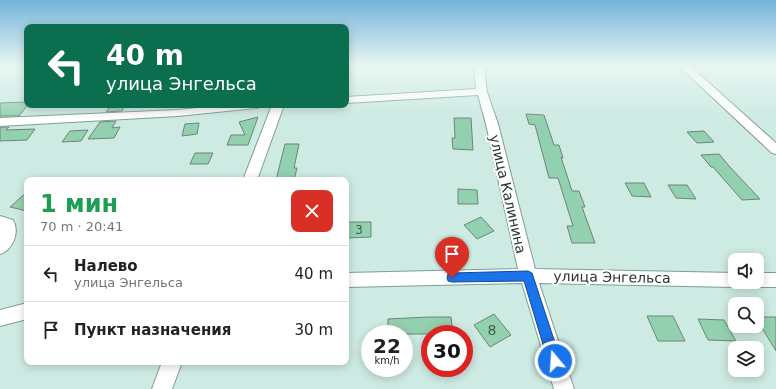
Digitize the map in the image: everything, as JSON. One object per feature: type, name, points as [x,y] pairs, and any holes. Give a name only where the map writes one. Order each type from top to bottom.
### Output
[{"type":"street","name":"улица Калинина","points":[[481,84],[482,92],[492,124],[528,276],[564,389]]},
{"type":"street","points":[[704,84],[776,150]]},
{"type":"street","points":[[349,100],[482,92]]},
{"type":"street","points":[[0,122],[178,113],[227,108]]},
{"type":"street","points":[[251,177],[277,108]]},
{"type":"street","points":[[0,222],[8,224],[9,232],[6,242],[0,248]]},
{"type":"street","name":"улица Энгельса","points":[[349,280],[528,276],[728,280]]},
{"type":"street","points":[[764,280],[776,280]]},
{"type":"street","points":[[0,318],[24,312]]},
{"type":"street","points":[[162,389],[171,365]]},
{"type":"building","points":[[24,102],[24,108],[26,108],[19,116],[0,116],[0,103]]},
{"type":"building","points":[[109,108],[124,108],[122,111],[106,112]]},
{"type":"building","points":[[526,114],[544,115],[554,145],[559,145],[563,158],[561,157],[572,191],[579,191],[585,207],[582,207],[595,243],[572,243],[567,226],[573,226],[558,178],[549,178],[535,125],[529,124]]},
{"type":"building","points":[[258,117],[248,145],[227,145],[231,135],[245,135],[239,122]]},
{"type":"building","points":[[454,118],[471,118],[473,150],[453,149],[452,138],[455,138]]},
{"type":"building","points":[[116,121],[112,128],[120,127],[114,138],[88,139],[100,122]]},
{"type":"building","points":[[199,123],[197,134],[182,136],[185,124]]},
{"type":"building","points":[[0,127],[9,127],[6,130],[35,129],[27,140],[0,141]]},
{"type":"building","points":[[88,130],[81,141],[62,142],[70,131]]},
{"type":"building","points":[[704,131],[714,142],[697,143],[687,132]]},
{"type":"building","points":[[285,144],[299,144],[294,168],[297,168],[295,177],[277,177]]},
{"type":"building","points":[[195,153],[213,153],[208,164],[190,164]]},
{"type":"building","points":[[719,154],[760,199],[742,200],[701,155]]},
{"type":"building","points":[[625,183],[644,183],[651,197],[632,196]]},
{"type":"building","points":[[668,185],[687,185],[696,199],[676,198]]},
{"type":"building","points":[[458,189],[477,190],[478,204],[458,204]]},
{"type":"building","points":[[24,195],[24,210],[10,207]]},
{"type":"building","points":[[481,217],[494,231],[477,239],[464,225]]},
{"type":"building","points":[[349,222],[371,222],[371,237],[349,238]]},
{"type":"building","points":[[494,314],[511,335],[490,347],[474,325]]},
{"type":"building","points":[[647,316],[673,316],[685,341],[658,341]]},
{"type":"building","points":[[451,317],[452,325],[421,325],[421,334],[413,334],[413,325],[388,325],[388,319]]},
{"type":"building","points":[[764,317],[776,317],[776,351],[764,331]]},
{"type":"building","points":[[698,319],[724,320],[728,327],[728,333],[731,333],[736,341],[708,340]]},
{"type":"route","points":[[452,278],[528,276],[555,361]]}]
